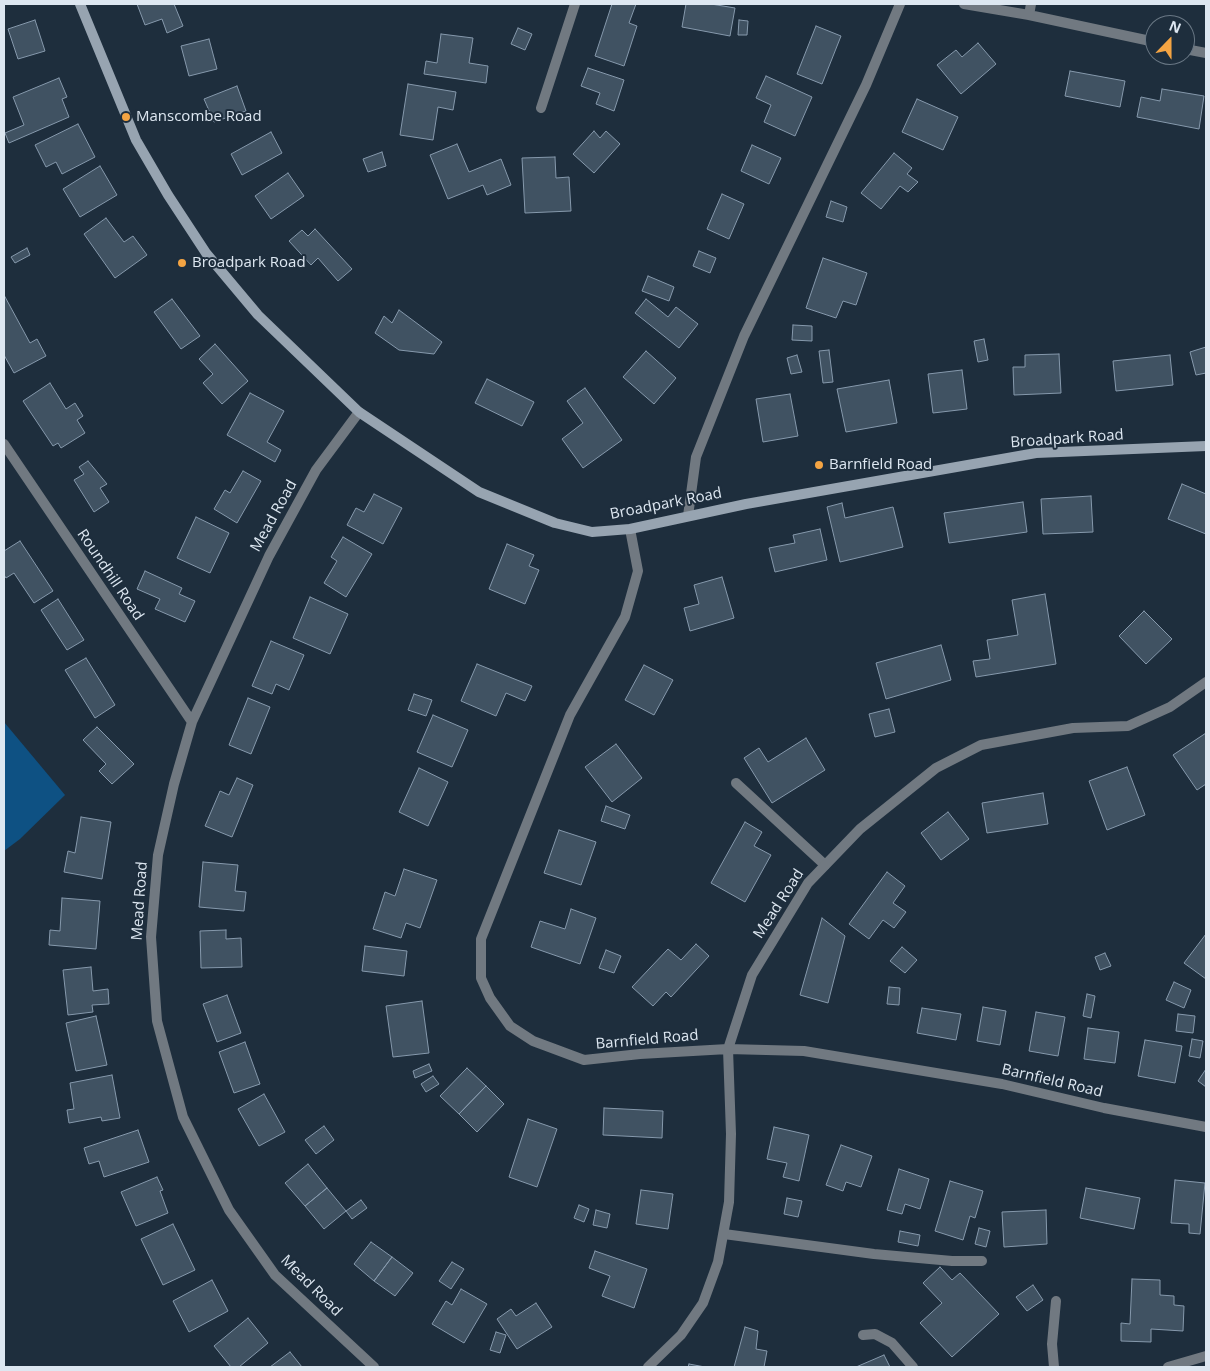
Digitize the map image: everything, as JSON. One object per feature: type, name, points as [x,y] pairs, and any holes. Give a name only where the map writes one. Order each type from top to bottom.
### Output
[{"type":"street","name":"Broadpark Road","points":[[80,4],[136,140],[168,195],[206,253],[258,315],[359,412],[479,492],[555,523],[592,532],[630,529],[688,516],[1036,453],[1206,446]]},
{"type":"street","points":[[541,108],[575,4]]},
{"type":"street","points":[[688,516],[696,457],[744,336],[866,85],[900,4]]},
{"type":"street","points":[[964,4],[1029,15],[1145,40]]},
{"type":"street","points":[[1029,15],[1031,4]]},
{"type":"street","name":"Mead Road","points":[[359,412],[316,470],[268,556],[192,722],[174,784],[158,855],[151,937],[157,1021],[183,1117],[229,1210],[275,1274],[374,1367]]},
{"type":"street","name":"Roundhill Road","points":[[4,444],[192,722]]},
{"type":"street","name":"Barnfield Road","points":[[630,529],[638,570],[625,617],[567,724],[482,939],[481,978],[490,998],[510,1026],[541,1044],[584,1060],[640,1054],[728,1049],[804,1051],[1002,1084],[1104,1108],[1206,1127]]},
{"type":"street","name":"Mead Road","points":[[648,1367],[681,1335],[703,1303],[718,1262],[729,1202],[731,1134],[728,1049],[752,975],[808,883],[860,829],[936,768],[981,745],[1073,728],[1128,726],[1170,707],[1206,682]]},
{"type":"street","points":[[736,783],[824,865]]},
{"type":"street","points":[[724,1234],[874,1254],[982,1262]]},
{"type":"street","points":[[1054,1367],[1052,1344],[1056,1301]]},
{"type":"street","points":[[863,1335],[875,1334],[892,1343],[913,1367]]},
{"type":"street","points":[[1168,1367],[1206,1356]]},
{"type":"shaded area","points":[[4,722],[65,795],[20,839],[4,851]]},
{"type":"building","points":[[137,4],[174,4],[183,26],[167,33],[162,19],[145,25]]},
{"type":"building","points":[[612,4],[636,4],[629,23],[637,26],[624,66],[595,56]]},
{"type":"building","points":[[686,4],[711,4],[735,8],[730,36],[682,27]]},
{"type":"building","points":[[35,20],[45,51],[18,59],[8,29]]},
{"type":"building","points":[[739,20],[748,21],[747,35],[738,35]]},
{"type":"building","points":[[816,26],[841,36],[822,84],[797,74]]},
{"type":"building","points":[[518,28],[532,34],[525,50],[511,44]]},
{"type":"building","points":[[441,34],[473,38],[469,63],[488,66],[486,83],[424,74],[426,61],[437,63]]},
{"type":"building","points":[[209,39],[217,69],[189,76],[181,46]]},
{"type":"building","points":[[978,43],[996,64],[961,94],[937,65],[956,50],[962,57]]},
{"type":"building","points":[[588,68],[624,80],[614,111],[596,104],[600,93],[581,86]]},
{"type":"building","points":[[1070,71],[1125,81],[1120,107],[1065,96]]},
{"type":"building","points":[[766,76],[812,97],[795,136],[764,122],[771,105],[756,98]]},
{"type":"building","points":[[59,78],[67,97],[62,99],[69,117],[9,143],[5,133],[24,125],[13,97]]},
{"type":"building","points":[[408,84],[456,92],[453,110],[438,107],[433,140],[400,135]]},
{"type":"building","points":[[237,86],[246,111],[214,122],[204,99]]},
{"type":"building","points":[[1162,89],[1204,96],[1199,129],[1137,117],[1141,97],[1160,101]]},
{"type":"building","points":[[917,99],[958,117],[943,150],[902,132]]},
{"type":"building","points":[[78,124],[95,157],[62,174],[56,162],[46,167],[35,145]]},
{"type":"building","points":[[594,131],[600,138],[606,131],[620,144],[594,173],[573,154]]},
{"type":"building","points":[[271,132],[282,153],[242,175],[231,154]]},
{"type":"building","points":[[457,144],[469,172],[501,159],[511,185],[487,195],[483,185],[448,199],[430,155]]},
{"type":"building","points":[[752,145],[781,158],[769,184],[741,171]]},
{"type":"building","points":[[382,152],[386,166],[368,172],[363,159]]},
{"type":"building","points":[[894,153],[912,168],[907,174],[918,182],[908,192],[900,186],[881,209],[861,193]]},
{"type":"building","points":[[555,157],[556,178],[569,177],[571,211],[525,213],[522,158]]},
{"type":"building","points":[[100,166],[117,195],[80,217],[63,189]]},
{"type":"building","points":[[288,173],[304,196],[271,219],[255,196]]},
{"type":"building","points":[[722,194],[744,204],[729,239],[707,229]]},
{"type":"building","points":[[831,201],[847,207],[843,222],[826,217]]},
{"type":"building","points":[[106,218],[124,242],[133,236],[147,255],[115,278],[84,234]]},
{"type":"building","points":[[315,229],[352,269],[338,281],[318,258],[311,265],[289,241],[302,230],[308,236]]},
{"type":"building","points":[[27,248],[30,255],[15,263],[11,257]]},
{"type":"building","points":[[699,251],[716,258],[710,273],[693,266]]},
{"type":"building","points":[[823,258],[867,273],[856,305],[843,301],[836,318],[806,308]]},
{"type":"building","points":[[648,276],[674,287],[669,301],[642,291]]},
{"type":"building","points":[[4,295],[30,343],[37,339],[46,356],[14,373],[4,355]]},
{"type":"building","points":[[172,299],[200,336],[181,349],[154,312]]},
{"type":"building","points":[[646,299],[668,317],[676,307],[698,324],[679,348],[635,313]]},
{"type":"building","points":[[399,310],[442,342],[434,354],[399,350],[375,333],[384,316],[392,323]]},
{"type":"building","points":[[793,325],[812,326],[812,341],[792,340]]},
{"type":"building","points":[[984,339],[988,360],[978,362],[974,341]]},
{"type":"building","points":[[215,344],[248,381],[222,404],[203,383],[213,374],[199,359]]},
{"type":"building","points":[[1206,347],[1206,373],[1196,375],[1190,352]]},
{"type":"building","points":[[829,350],[833,382],[823,383],[819,351]]},
{"type":"building","points":[[646,351],[676,378],[654,404],[623,377]]},
{"type":"building","points":[[1059,354],[1061,393],[1014,395],[1013,367],[1025,367],[1025,355]]},
{"type":"building","points":[[797,355],[802,372],[791,374],[787,358]]},
{"type":"building","points":[[1170,355],[1173,385],[1116,391],[1113,361]]},
{"type":"building","points":[[962,370],[967,409],[933,413],[928,374]]},
{"type":"building","points":[[487,379],[534,402],[522,426],[475,403]]},
{"type":"building","points":[[889,380],[897,423],[846,432],[837,389]]},
{"type":"building","points":[[50,383],[66,409],[75,403],[83,416],[77,420],[85,433],[61,448],[58,443],[53,446],[23,401]]},
{"type":"building","points":[[585,388],[622,440],[583,468],[562,439],[583,423],[567,401]]},
{"type":"building","points":[[250,393],[284,411],[267,442],[281,450],[275,462],[227,435]]},
{"type":"building","points":[[790,394],[798,436],[763,442],[756,399]]},
{"type":"building","points":[[88,461],[107,484],[100,488],[109,502],[94,512],[74,480],[84,474],[79,467]]},
{"type":"building","points":[[243,471],[261,481],[237,523],[214,509],[225,490],[230,493]]},
{"type":"building","points":[[1182,484],[1206,494],[1206,534],[1168,519]]},
{"type":"building","points":[[374,494],[402,508],[383,544],[347,525],[356,508],[364,512]]},
{"type":"building","points":[[1091,496],[1093,532],[1043,534],[1041,499]]},
{"type":"building","points":[[1023,502],[1027,532],[949,543],[944,513]]},
{"type":"building","points":[[842,503],[845,518],[893,507],[903,547],[840,562],[827,507]]},
{"type":"building","points":[[196,517],[229,533],[210,573],[177,558]]},
{"type":"building","points":[[820,529],[827,560],[775,572],[769,548],[795,543],[793,535]]},
{"type":"building","points":[[343,537],[372,554],[346,597],[324,583],[337,561],[331,557]]},
{"type":"building","points":[[20,541],[53,591],[34,603],[14,573],[6,578],[4,575],[4,551]]},
{"type":"building","points":[[507,544],[534,555],[529,566],[539,570],[525,604],[489,589]]},
{"type":"building","points":[[145,571],[182,588],[179,594],[195,601],[185,622],[155,609],[160,599],[137,589]]},
{"type":"building","points":[[722,577],[734,618],[690,631],[684,608],[699,604],[694,585]]},
{"type":"building","points":[[1045,594],[1056,664],[976,677],[973,661],[990,659],[987,640],[1018,635],[1012,600]]},
{"type":"building","points":[[310,597],[348,614],[330,654],[293,638]]},
{"type":"building","points":[[58,599],[84,640],[67,650],[41,610]]},
{"type":"building","points":[[1144,611],[1172,639],[1146,664],[1119,636]]},
{"type":"building","points":[[271,641],[304,655],[289,690],[276,684],[272,694],[252,686]]},
{"type":"building","points":[[941,645],[951,680],[886,699],[876,663]]},
{"type":"building","points":[[86,658],[115,705],[95,718],[65,670]]},
{"type":"building","points":[[477,664],[532,686],[525,701],[506,693],[496,716],[461,701]]},
{"type":"building","points":[[644,665],[673,680],[654,715],[625,700]]},
{"type":"building","points":[[414,694],[432,700],[426,716],[408,710]]},
{"type":"building","points":[[248,698],[270,707],[251,754],[229,745]]},
{"type":"building","points":[[889,709],[895,732],[875,737],[869,714]]},
{"type":"building","points":[[433,715],[468,730],[452,767],[417,752]]},
{"type":"building","points":[[97,727],[134,764],[112,784],[99,771],[106,764],[83,740]]},
{"type":"building","points":[[1206,733],[1206,784],[1197,790],[1173,755]]},
{"type":"building","points":[[806,738],[825,770],[772,803],[744,758],[759,748],[768,762]]},
{"type":"building","points":[[616,744],[642,778],[612,802],[585,767]]},
{"type":"building","points":[[1127,767],[1145,815],[1107,830],[1089,781]]},
{"type":"building","points":[[419,768],[448,782],[428,826],[399,812]]},
{"type":"building","points":[[237,778],[253,785],[232,837],[205,826],[220,791],[229,795]]},
{"type":"building","points":[[1043,793],[1048,824],[987,833],[982,803]]},
{"type":"building","points":[[606,806],[630,815],[625,829],[601,821]]},
{"type":"building","points":[[948,812],[969,839],[941,860],[921,833]]},
{"type":"building","points":[[81,817],[111,822],[102,879],[64,872],[68,851],[75,853]]},
{"type":"building","points":[[745,822],[762,832],[754,846],[771,855],[745,902],[711,883]]},
{"type":"building","points":[[559,830],[596,842],[581,885],[544,873]]},
{"type":"building","points":[[203,862],[238,865],[235,891],[246,892],[244,911],[199,907]]},
{"type":"building","points":[[404,869],[437,880],[420,928],[406,923],[401,938],[373,929],[385,892],[395,896]]},
{"type":"building","points":[[887,872],[905,886],[893,903],[906,912],[894,928],[883,920],[869,939],[849,924]]},
{"type":"building","points":[[62,898],[100,901],[96,949],[49,945],[50,930],[60,931]]},
{"type":"building","points":[[571,909],[596,918],[580,964],[531,947],[540,921],[565,929]]},
{"type":"building","points":[[822,918],[845,936],[828,1003],[800,995]]},
{"type":"building","points":[[226,930],[226,939],[241,938],[242,967],[201,968],[200,931]]},
{"type":"building","points":[[1206,934],[1206,979],[1184,963]]},
{"type":"building","points":[[696,944],[709,956],[671,997],[666,992],[653,1006],[632,987],[668,949],[681,960]]},
{"type":"building","points":[[365,946],[407,951],[404,976],[362,971]]},
{"type":"building","points":[[902,947],[917,960],[905,973],[890,961]]},
{"type":"building","points":[[606,950],[621,956],[614,973],[599,968]]},
{"type":"building","points":[[1105,953],[1111,966],[1100,970],[1095,957]]},
{"type":"building","points":[[91,967],[93,991],[108,989],[109,1004],[92,1005],[93,1012],[68,1015],[63,970]]},
{"type":"building","points":[[1174,982],[1191,990],[1184,1008],[1166,1000]]},
{"type":"building","points":[[889,987],[900,988],[899,1005],[887,1004]]},
{"type":"building","points":[[1087,994],[1095,996],[1091,1018],[1083,1016]]},
{"type":"building","points":[[227,995],[241,1033],[217,1042],[203,1004]]},
{"type":"building","points":[[422,1001],[429,1053],[393,1057],[386,1006]]},
{"type":"building","points":[[983,1007],[1006,1011],[1000,1045],[977,1041]]},
{"type":"building","points":[[922,1008],[961,1014],[956,1040],[917,1033]]},
{"type":"building","points":[[1036,1012],[1065,1017],[1058,1056],[1029,1051]]},
{"type":"building","points":[[1178,1014],[1195,1016],[1193,1033],[1176,1031]]},
{"type":"building","points":[[96,1016],[107,1065],[76,1071],[66,1023]]},
{"type":"building","points":[[1088,1028],[1119,1032],[1115,1063],[1084,1059]]},
{"type":"building","points":[[1192,1039],[1203,1041],[1200,1058],[1189,1056]]},
{"type":"building","points":[[1145,1040],[1182,1046],[1175,1083],[1138,1076]]},
{"type":"building","points":[[245,1042],[260,1084],[234,1093],[219,1052]]},
{"type":"building","points":[[429,1064],[432,1071],[415,1078],[413,1071]]},
{"type":"building","points":[[467,1068],[486,1086],[459,1114],[440,1096]]},
{"type":"building","points":[[1206,1069],[1206,1087],[1198,1081]]},
{"type":"building","points":[[112,1075],[120,1118],[102,1121],[101,1117],[69,1123],[67,1110],[74,1109],[70,1083]]},
{"type":"building","points":[[433,1076],[439,1084],[426,1092],[421,1084]]},
{"type":"building","points":[[486,1086],[504,1104],[477,1132],[459,1114]]},
{"type":"building","points":[[264,1094],[285,1132],[259,1146],[238,1109]]},
{"type":"building","points":[[604,1108],[663,1111],[662,1138],[603,1135]]},
{"type":"building","points":[[528,1119],[557,1129],[537,1187],[509,1177]]},
{"type":"building","points":[[324,1126],[334,1140],[316,1154],[305,1140]]},
{"type":"building","points":[[774,1127],[809,1135],[799,1181],[783,1177],[787,1163],[767,1159]]},
{"type":"building","points":[[138,1130],[149,1162],[104,1177],[99,1161],[89,1164],[84,1148]]},
{"type":"building","points":[[841,1145],[872,1156],[861,1187],[846,1182],[843,1191],[826,1185]]},
{"type":"building","points":[[308,1164],[327,1188],[305,1206],[285,1183]]},
{"type":"building","points":[[899,1169],[929,1179],[920,1209],[905,1204],[902,1214],[887,1210]]},
{"type":"building","points":[[157,1177],[163,1190],[160,1191],[168,1213],[136,1226],[121,1192]]},
{"type":"building","points":[[1175,1180],[1205,1183],[1200,1234],[1189,1233],[1189,1224],[1171,1223]]},
{"type":"building","points":[[950,1181],[983,1191],[975,1218],[970,1216],[963,1240],[935,1231]]},
{"type":"building","points":[[327,1188],[346,1211],[324,1229],[305,1206]]},
{"type":"building","points":[[1086,1188],[1140,1198],[1134,1229],[1080,1218]]},
{"type":"building","points":[[641,1190],[673,1194],[668,1229],[636,1224]]},
{"type":"building","points":[[787,1198],[802,1201],[798,1217],[784,1214]]},
{"type":"building","points":[[361,1200],[367,1208],[352,1219],[346,1211]]},
{"type":"building","points":[[579,1205],[589,1209],[584,1222],[574,1218]]},
{"type":"building","points":[[596,1210],[610,1214],[607,1228],[593,1225]]},
{"type":"building","points":[[1046,1210],[1047,1244],[1004,1247],[1002,1212]]},
{"type":"building","points":[[173,1224],[195,1270],[163,1285],[141,1239]]},
{"type":"building","points":[[979,1228],[990,1231],[986,1247],[975,1244]]},
{"type":"building","points":[[900,1231],[920,1235],[918,1246],[898,1242]]},
{"type":"building","points":[[371,1242],[392,1257],[374,1281],[354,1264]]},
{"type":"building","points":[[595,1251],[647,1269],[634,1308],[602,1296],[610,1276],[589,1268]]},
{"type":"building","points":[[392,1257],[413,1273],[395,1296],[374,1281]]},
{"type":"building","points":[[452,1262],[464,1269],[451,1289],[439,1281]]},
{"type":"building","points":[[940,1267],[952,1280],[960,1273],[999,1314],[952,1357],[920,1323],[942,1303],[923,1283]]},
{"type":"building","points":[[1132,1279],[1160,1280],[1160,1295],[1174,1296],[1174,1305],[1184,1306],[1183,1331],[1151,1329],[1151,1342],[1121,1341],[1121,1323],[1130,1324]]},
{"type":"building","points":[[212,1280],[228,1311],[189,1332],[173,1301]]},
{"type":"building","points":[[1033,1285],[1043,1300],[1027,1311],[1016,1297]]},
{"type":"building","points":[[461,1289],[487,1304],[464,1343],[432,1324],[446,1301],[452,1305]]},
{"type":"building","points":[[536,1303],[552,1327],[517,1349],[497,1319],[511,1309],[516,1316]]},
{"type":"building","points":[[248,1318],[268,1343],[239,1367],[231,1367],[214,1346]]},
{"type":"building","points":[[745,1327],[758,1331],[756,1349],[767,1351],[764,1367],[734,1367]]},
{"type":"building","points":[[496,1332],[506,1335],[500,1353],[490,1350]]},
{"type":"building","points":[[290,1352],[302,1367],[270,1367]]},
{"type":"building","points":[[884,1355],[890,1367],[856,1367]]},
{"type":"building","points":[[689,1364],[705,1367],[688,1367]]},
{"type":"place","name":"Manscombe Road","points":[[126,117]]},
{"type":"place","name":"Broadpark Road","points":[[182,263]]},
{"type":"place","name":"Barnfield Road","points":[[819,465]]}]
